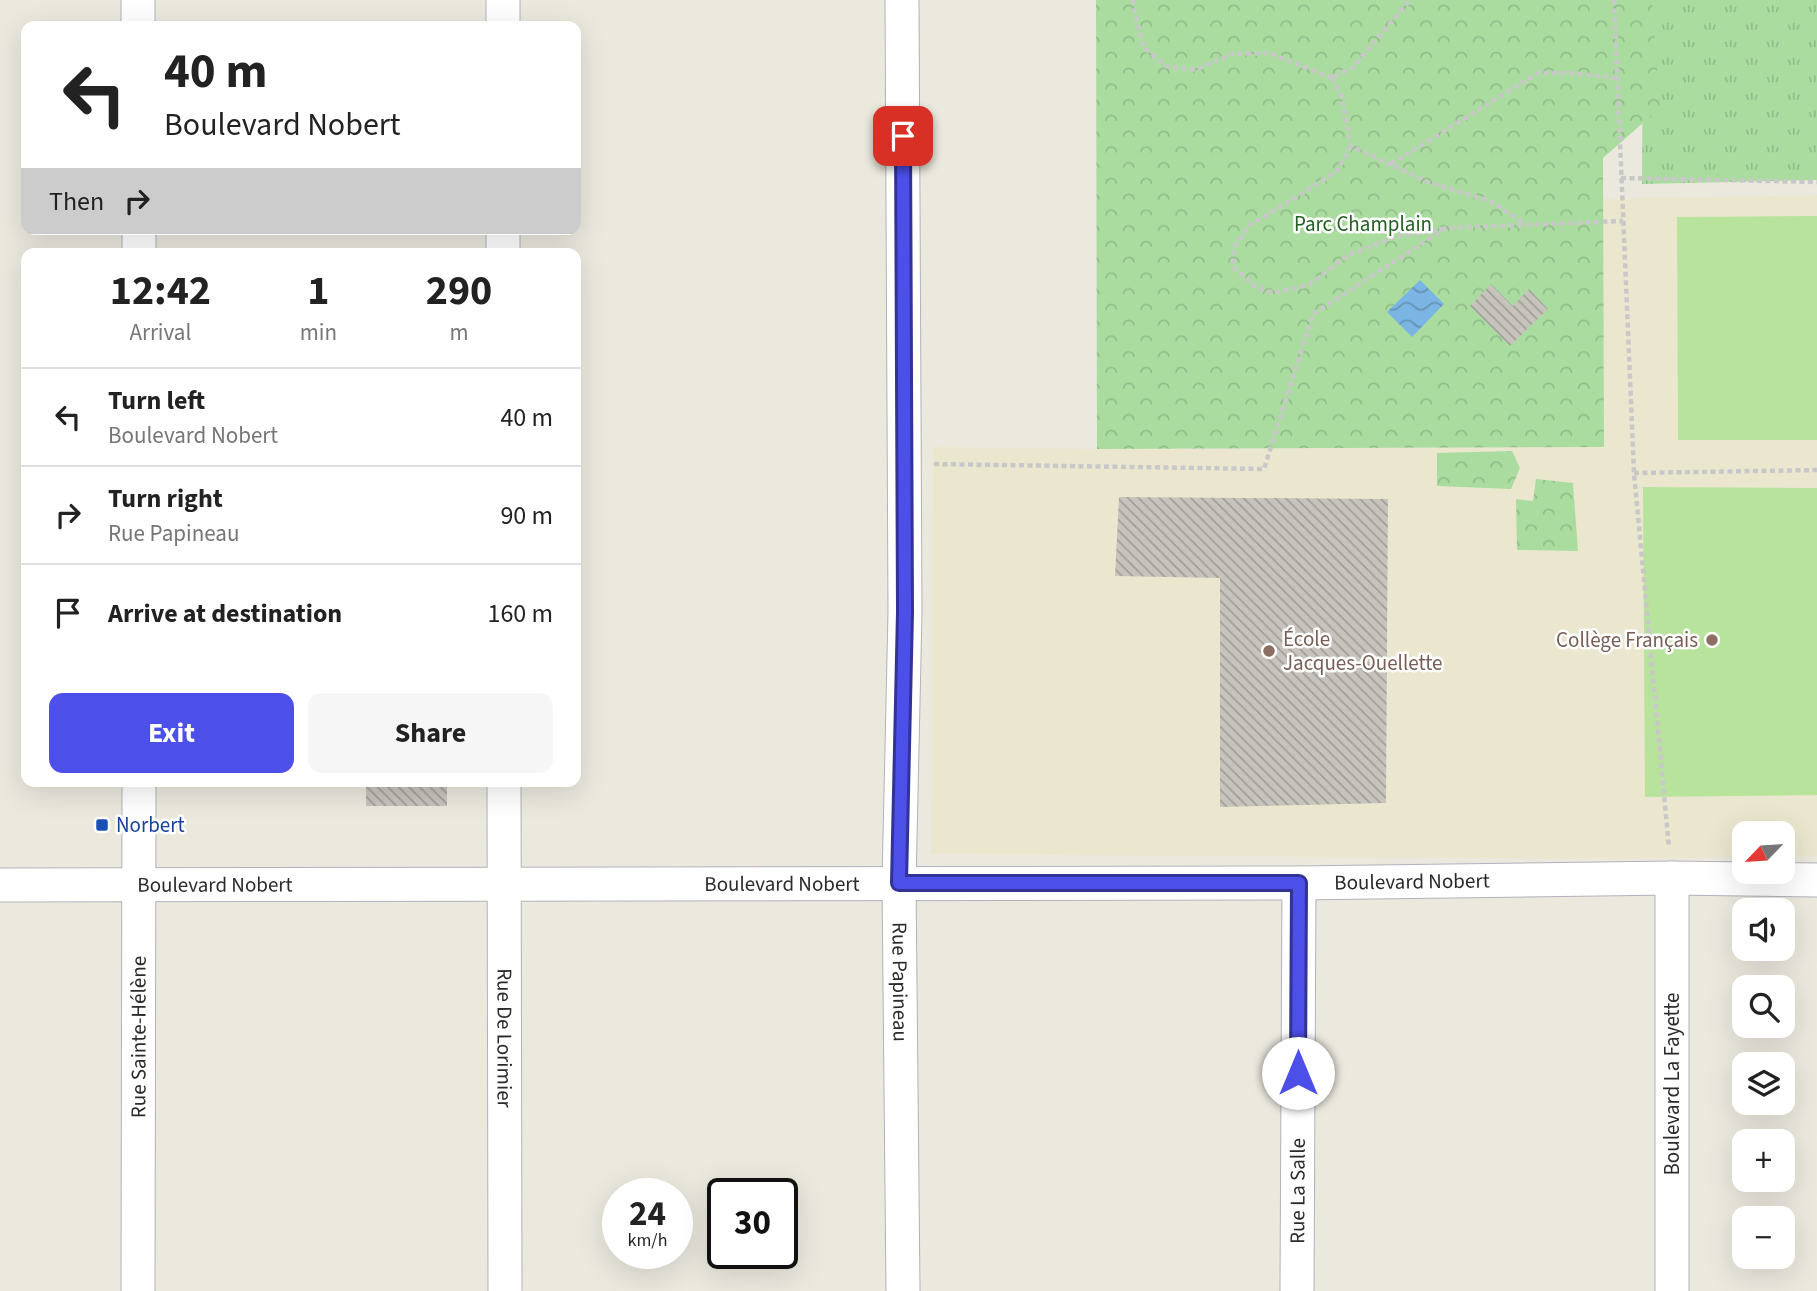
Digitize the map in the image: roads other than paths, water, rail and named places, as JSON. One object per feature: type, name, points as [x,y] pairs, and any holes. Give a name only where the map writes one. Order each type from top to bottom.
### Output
[{"type":"street","points":[[138,0],[138,21]]},
{"type":"street","points":[[503,0],[503,21]]},
{"type":"street","name":"Rue Papineau","points":[[902,0],[905,464],[905,612],[899,883],[902,1291]]},
{"type":"street","name":"Rue Sainte-Hélène","points":[[138,1291],[139,787]]},
{"type":"street","name":"Rue De Lorimier","points":[[503,787],[505,1291]]},
{"type":"street","name":"Boulevard Nobert","points":[[0,885],[1299,883],[1672,878],[1817,880]]},
{"type":"street","name":"Boulevard La Fayette","points":[[1672,878],[1672,1291]]},
{"type":"street","name":"Rue La Salle","points":[[1297,1291],[1299,883]]},
{"type":"water","points":[[1420,280],[1444,304],[1412,337],[1387,312]]},
{"type":"place","name":"Collège Français","points":[[1712,640]]},
{"type":"place","name":"École Jacques-Ouellette","points":[[1269,651]]},
{"type":"place","name":"Norbert","points":[[102,825]]},
{"type":"park label","name":"Parc Champlain","points":[[1363,224]]}]
